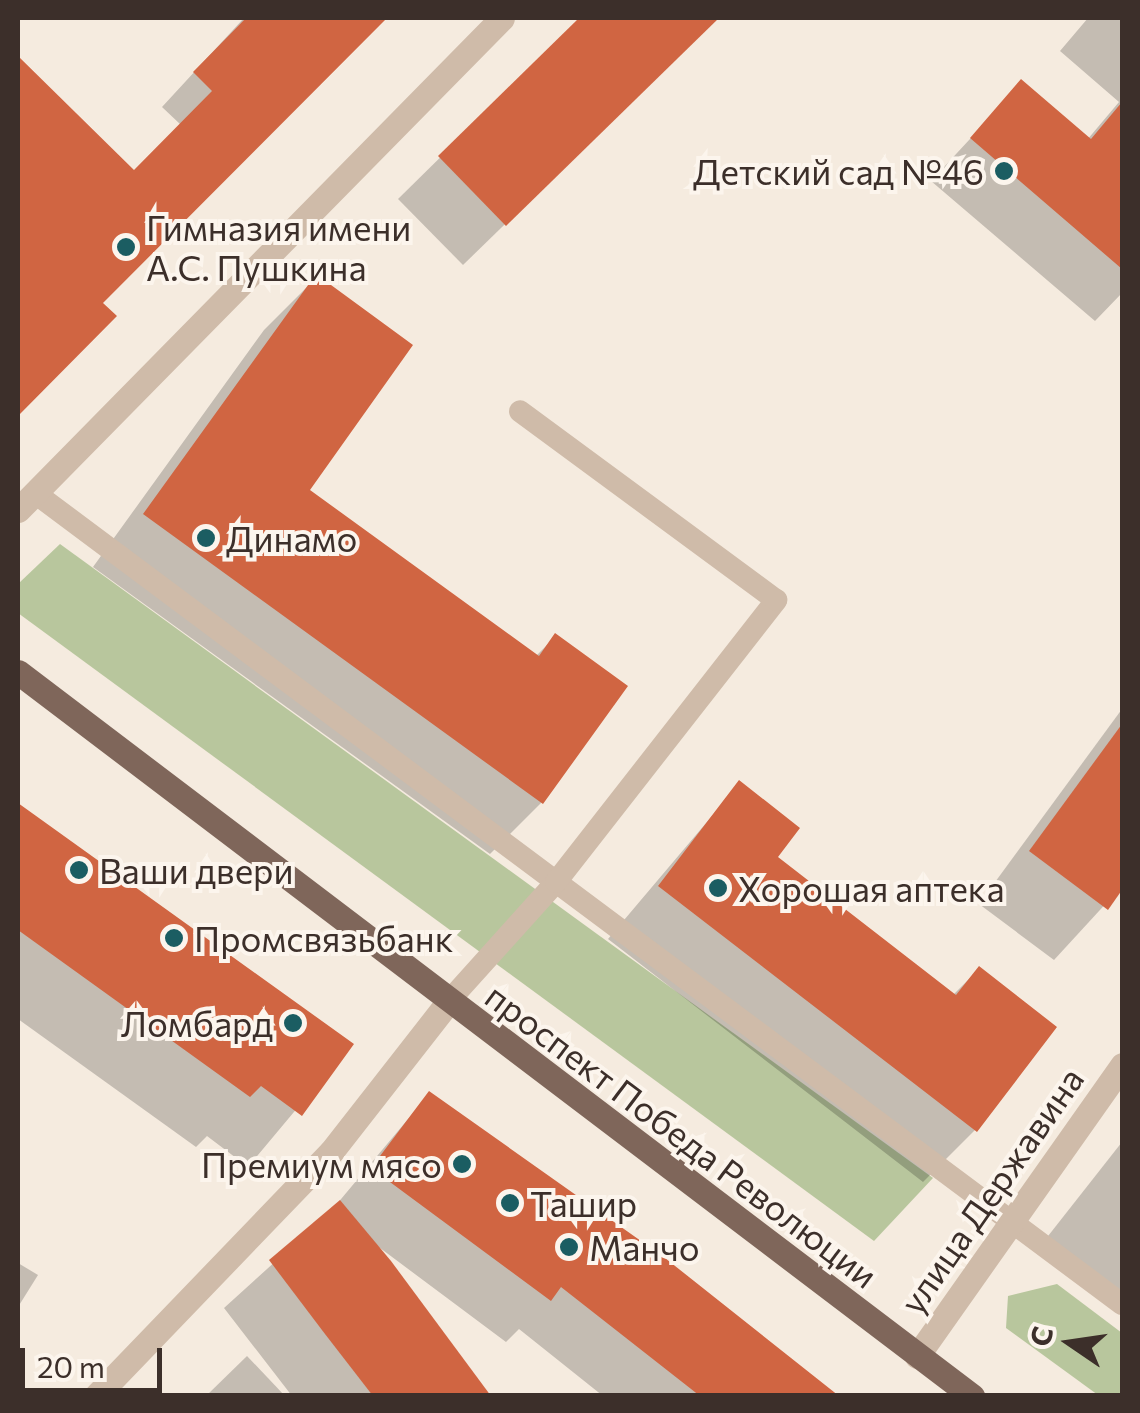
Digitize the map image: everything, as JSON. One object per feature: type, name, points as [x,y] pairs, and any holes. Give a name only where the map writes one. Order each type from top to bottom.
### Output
[{"type":"main road","name":"проспект Победа Революции","points":[[18,672],[972,1396]]},
{"type":"street","points":[[26,502],[502,18]]},
{"type":"street","points":[[96,1396],[331,1152],[448,1002]]},
{"type":"street","name":"улица Державина","points":[[917,1356],[1122,1065]]},
{"type":"lane","points":[[448,1002],[556,882],[776,600],[520,411]]},
{"type":"lane","points":[[26,502],[556,882],[1122,1304]]},
{"type":"green space","points":[[60,544],[933,1178],[874,1241],[18,613],[18,584]]},
{"type":"green space","points":[[1057,1284],[1122,1333],[1122,1395],[1098,1395],[1006,1328],[1008,1296]]},
{"type":"building","points":[[246,18],[387,18],[103,303],[117,316],[18,416],[18,56],[134,170],[212,91],[193,72]]},
{"type":"building","points":[[579,18],[719,18],[506,226],[438,156]]},
{"type":"building","points":[[1021,79],[1091,139],[1122,102],[1122,269],[970,138]]},
{"type":"building","points":[[316,274],[413,345],[310,490],[539,656],[555,633],[628,686],[543,804],[143,514]]},
{"type":"building","points":[[1122,724],[1122,890],[1108,910],[1029,851]]},
{"type":"building","points":[[739,780],[800,828],[778,857],[956,995],[979,966],[1057,1027],[977,1132],[658,886]]},
{"type":"building","points":[[18,803],[354,1044],[302,1116],[261,1086],[250,1097],[18,930]]},
{"type":"building","points":[[429,1091],[665,1258],[839,1396],[700,1396],[561,1287],[551,1301],[371,1168]]},
{"type":"building","points":[[340,1200],[391,1261],[491,1396],[373,1396],[325,1334],[269,1260]]},
{"type":"place","name":"Детский сад №46","points":[[1004,171]]},
{"type":"place","name":"Гимназия имени А.С. Пушкина","points":[[126,247]]},
{"type":"place","name":"Динамо","points":[[206,538]]},
{"type":"place","name":"Ваши двери","points":[[79,870]]},
{"type":"place","name":"Хорошая аптека","points":[[718,888]]},
{"type":"place","name":"Промсвязьбанк","points":[[174,938]]},
{"type":"place","name":"Ломбард","points":[[293,1023]]},
{"type":"place","name":"Премиум мясо","points":[[462,1164]]},
{"type":"place","name":"Ташир","points":[[510,1203]]},
{"type":"place","name":"Манчо","points":[[569,1247]]}]
